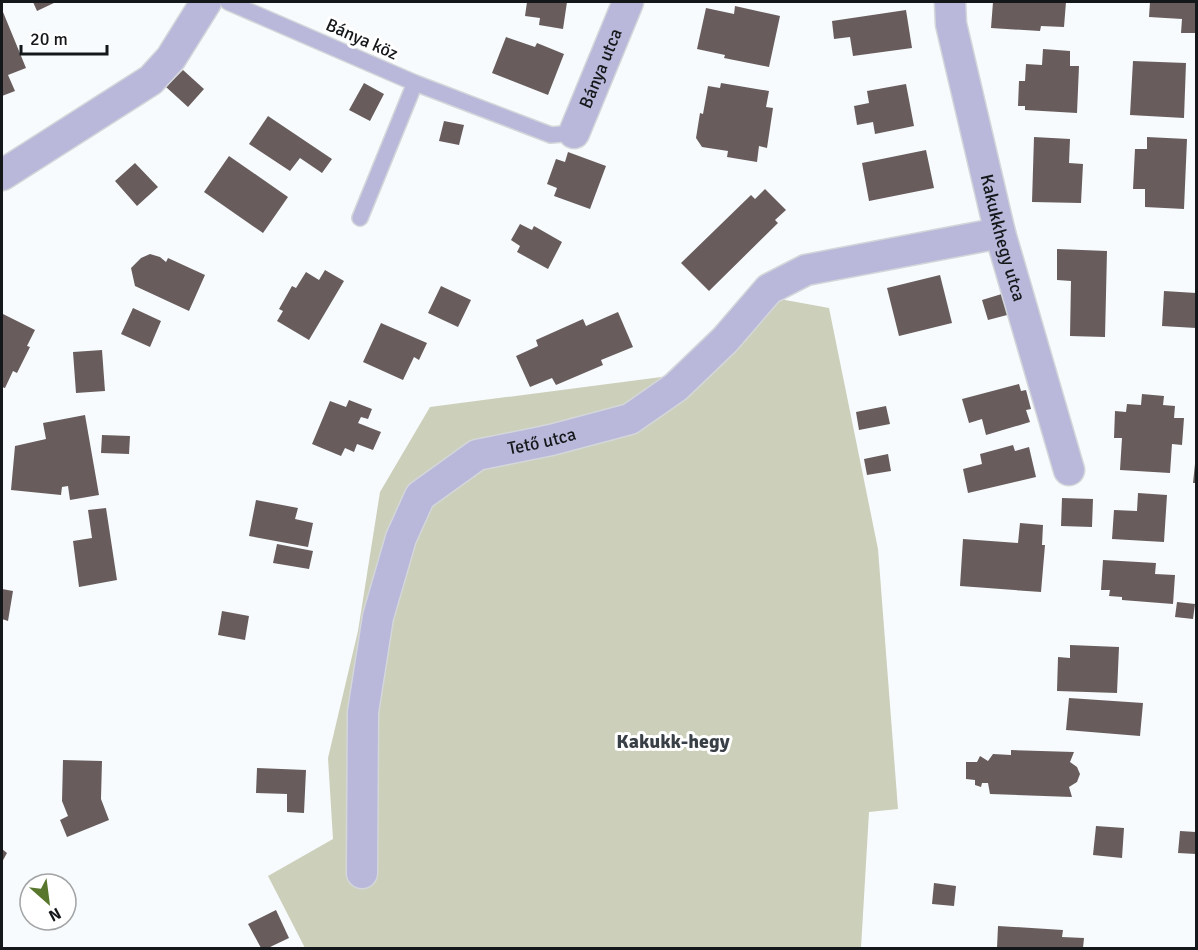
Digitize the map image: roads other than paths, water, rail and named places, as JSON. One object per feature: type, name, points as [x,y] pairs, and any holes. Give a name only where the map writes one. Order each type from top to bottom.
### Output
[{"type":"street","points":[[2,175],[151,80],[171,58],[206,2]]},
{"type":"street","name":"Bánya utca","points":[[574,134],[628,2]]},
{"type":"street","name":"Kakukkhegy utca","points":[[950,2],[951,24],[1000,233],[1069,470]]},
{"type":"street","name":"Tető utca","points":[[362,873],[363,712],[378,617],[401,538],[420,496],[477,455],[551,440],[630,419],[676,387],[725,340],[769,289],[806,270],[1000,233]]},
{"type":"lane","name":"Bánya köz","points":[[228,2],[415,83],[551,135],[574,134]]},
{"type":"lane","points":[[360,218],[415,83]]},
{"type":"district","name":"Kakukk-hegy","points":[[673,741]]}]
